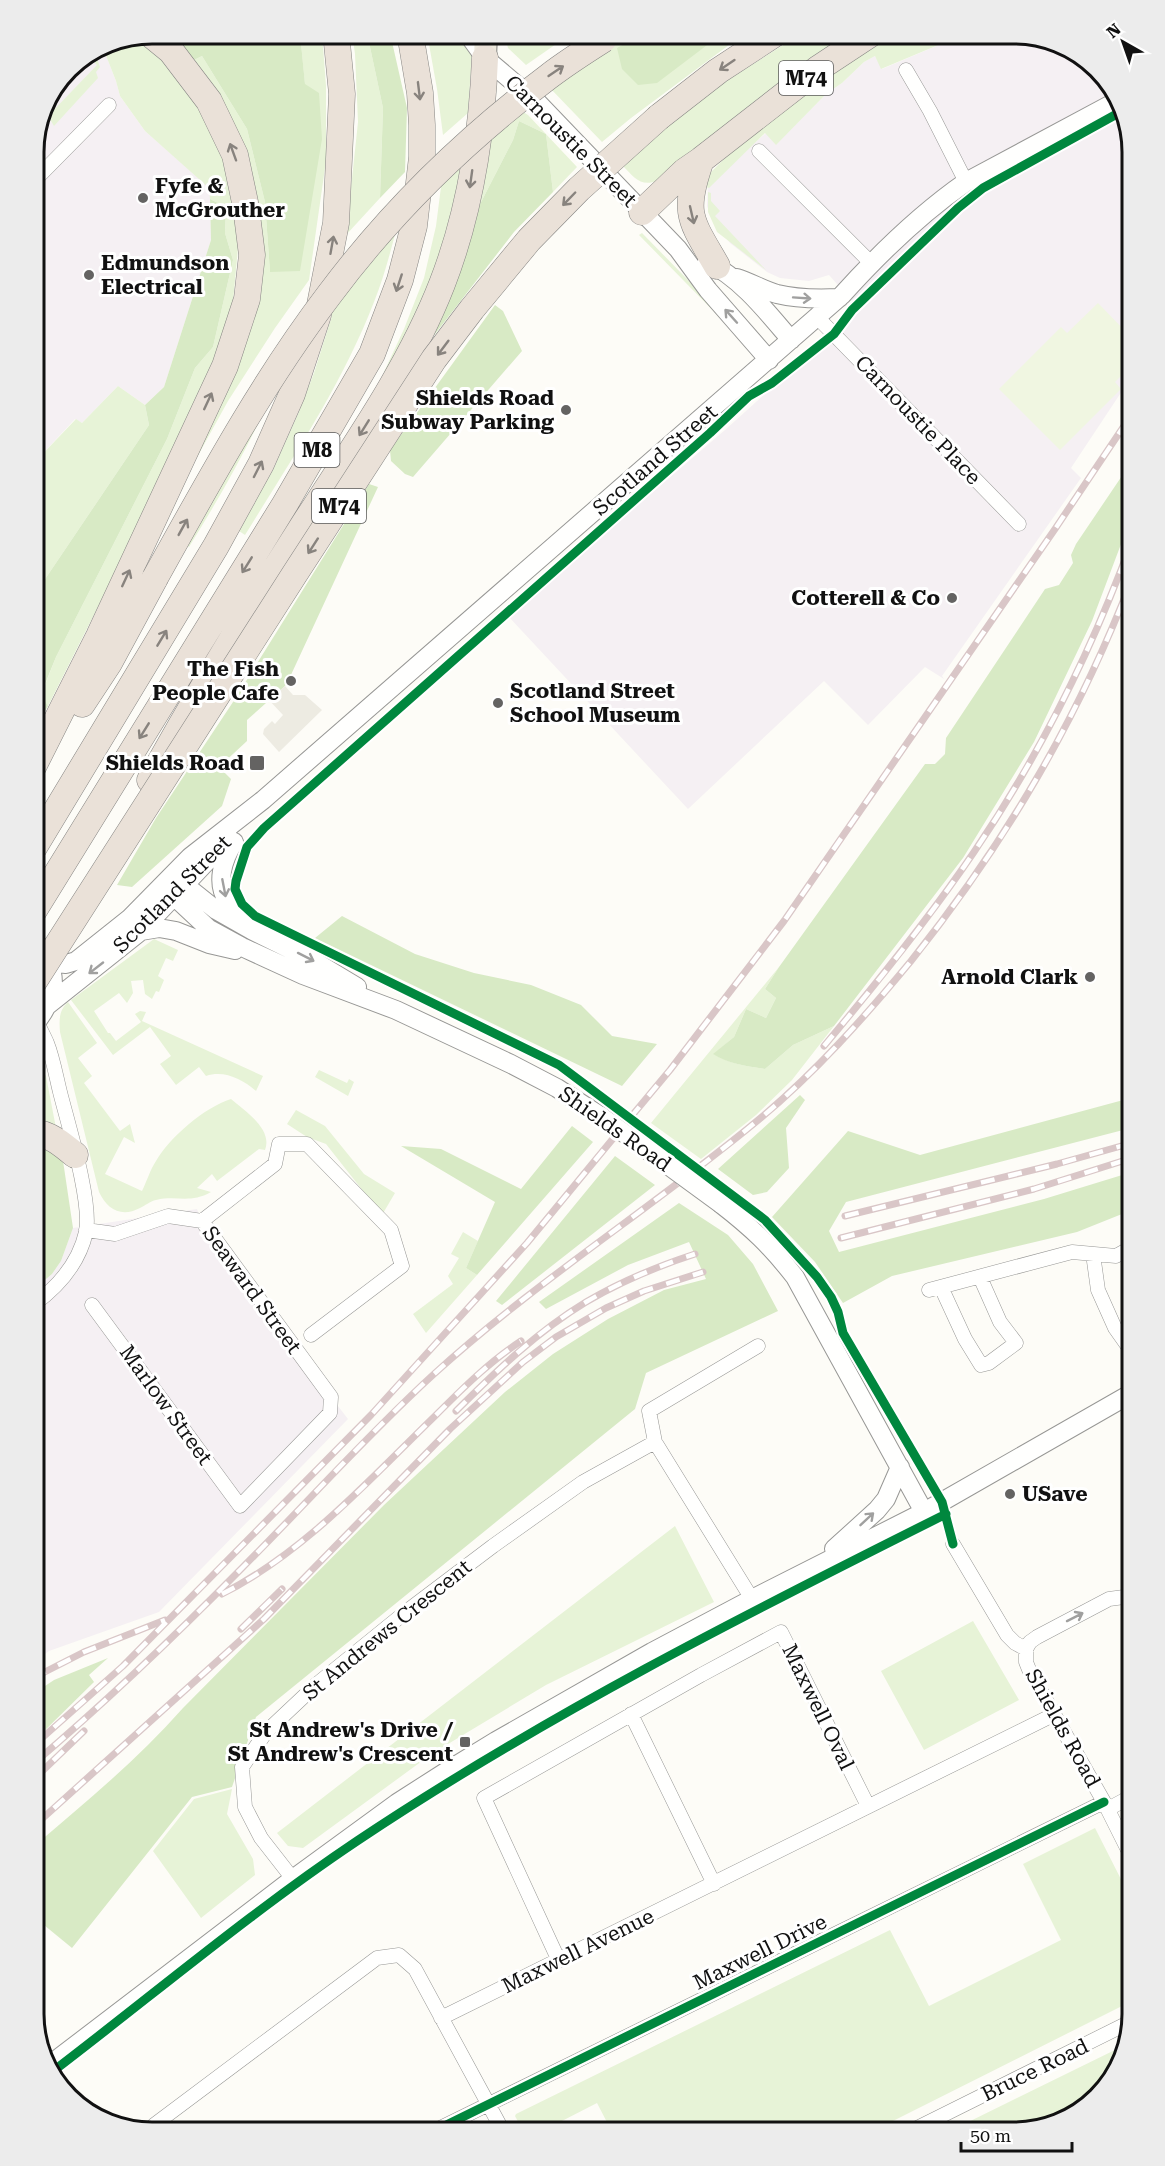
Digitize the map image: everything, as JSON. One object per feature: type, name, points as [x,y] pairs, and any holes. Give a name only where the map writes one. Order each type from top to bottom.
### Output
[{"type":"highway","points":[[44,757],[83,688],[225,366],[248,299],[252,255],[236,155],[209,101],[171,51],[162,44]]},
{"type":"highway","name":"M8","points":[[44,831],[158,644],[240,503],[273,439],[307,352],[325,284],[336,223],[342,94],[337,44]]},
{"type":"highway","name":"M8","points":[[44,894],[333,423],[372,354],[393,302],[414,226],[422,157],[420,93],[412,44]]},
{"type":"highway","points":[[44,750],[83,688],[109,663],[215,470],[264,388],[355,261],[426,184],[491,123],[548,76],[597,44]]},
{"type":"highway","name":"M74","points":[[65,932],[434,359],[472,309],[529,240],[579,189],[659,117],[718,71],[759,44]]},
{"type":"highway","name":"M74","points":[[642,212],[685,171],[819,68],[855,44]]},
{"type":"highway","name":"M8","points":[[44,965],[190,710],[276,567],[392,384],[422,330],[458,239],[468,199],[483,99],[486,46]]},
{"type":"highway","points":[[701,160],[692,186],[691,217],[722,271]]},
{"type":"highway","points":[[44,1134],[57,1140],[75,1155]]},
{"type":"street","name":"Carnoustie Street","points":[[486,46],[678,249],[708,290],[769,360]]},
{"type":"street","points":[[906,70],[966,182]]},
{"type":"street","points":[[44,167],[109,105]]},
{"type":"street","name":"Scotland Street","points":[[48,1005],[141,931],[174,886],[190,857],[263,800],[769,360],[839,298],[871,263],[949,194],[966,182],[1110,105]]},
{"type":"street","points":[[759,151],[871,263]]},
{"type":"street","name":"Carnoustie Street","points":[[678,249],[774,293],[793,298],[839,298]]},
{"type":"street","name":"Carnoustie Street","points":[[722,271],[758,303],[791,340]]},
{"type":"street","name":"Carnoustie Place","points":[[817,317],[1019,524]]},
{"type":"street","points":[[253,931],[228,902],[223,892],[222,866],[227,852],[263,800]]},
{"type":"street","name":"Scotland Street","points":[[49,962],[66,964],[76,961],[174,886]]},
{"type":"street","name":"Shields Road","points":[[174,886],[253,931],[312,960],[396,1010]]},
{"type":"street","name":"Shields Road","points":[[174,886],[209,929],[260,956],[396,1010],[557,1088],[721,1204],[756,1232],[775,1251],[795,1277],[924,1512]]},
{"type":"street","points":[[141,931],[159,928],[209,944],[260,956]]},
{"type":"street","points":[[44,955],[49,962],[53,984],[48,1005],[44,1011]]},
{"type":"street","points":[[44,1038],[48,1044],[75,1155],[85,1203],[86,1230],[81,1249],[72,1266],[60,1282],[44,1296]]},
{"type":"street","points":[[202,1221],[275,1164],[279,1144],[307,1144],[391,1230],[402,1266],[311,1335]]},
{"type":"street","name":"Seaward Street","points":[[86,1230],[116,1234],[168,1216],[202,1221],[330,1397],[330,1413],[240,1506]]},
{"type":"street","points":[[980,1276],[1000,1322],[1016,1343],[989,1363],[981,1365],[935,1288],[980,1276],[1072,1252],[1116,1256],[1122,1253]]},
{"type":"street","points":[[1093,1254],[1098,1290],[1115,1328],[1122,1338]]},
{"type":"street","name":"Marlow Street","points":[[92,1305],[240,1506]]},
{"type":"street","points":[[752,1599],[655,1442],[650,1411],[758,1346]]},
{"type":"street","points":[[54,2061],[293,1879],[397,1803],[488,1745],[652,1652],[924,1512],[1122,1399]]},
{"type":"street","name":"St Andrews Crescent","points":[[293,1879],[261,1838],[245,1807],[242,1767],[266,1732],[317,1684],[406,1611],[484,1552],[583,1482],[655,1442]]},
{"type":"street","points":[[807,1571],[877,1510],[886,1499],[900,1467]]},
{"type":"street","name":"Shields Road","points":[[953,1544],[1007,1635],[1026,1649],[1026,1662],[1030,1672],[1122,1838]]},
{"type":"street","points":[[1026,1649],[1037,1637],[1109,1599],[1122,1598]]},
{"type":"street","name":"Maxwell Oval","points":[[631,1714],[781,1632],[868,1806]]},
{"type":"street","points":[[559,1961],[484,1798],[631,1714],[714,1884]]},
{"type":"street","name":"Maxwell Avenue","points":[[441,2018],[1053,1715]]},
{"type":"street","name":"Maxwell Drive","points":[[452,2122],[1122,1800]]},
{"type":"street","points":[[158,2122],[377,1958],[399,1955],[415,1969],[498,2122]]},
{"type":"street","name":"Bruce Road","points":[[929,2122],[1121,2026]]},
{"type":"shaded area","points":[[941,44],[1021,44],[1048,49],[1068,58],[1090,75],[1099,86],[1113,110],[1121,137],[1122,391],[1071,468],[1081,478],[942,676],[944,679],[925,667],[868,725],[824,681],[688,809],[508,616],[725,430],[859,309],[829,275],[809,281],[780,278],[767,272],[730,243],[712,220],[707,206],[708,183],[766,133],[776,144],[826,94],[842,83],[864,62],[875,56],[882,69]]},
{"type":"shaded area","points":[[105,54],[120,96],[145,131],[210,188],[211,240],[164,387],[145,405],[118,386],[82,423],[75,419],[44,452],[44,137],[52,110],[70,80],[91,62]]},
{"type":"shaded area","points":[[285,686],[293,695],[305,695],[322,710],[279,752],[263,734],[264,729],[272,721],[275,724],[283,715],[269,700]]},
{"type":"shaded area","points":[[197,1209],[207,1237],[348,1419],[159,1612],[44,1655],[44,1281],[61,1261],[73,1228]]},
{"type":"green space","points":[[146,44],[176,74],[201,106],[221,147],[239,237],[233,302],[215,361],[125,553],[48,706],[44,700],[44,687],[56,657],[167,439],[195,368],[213,347],[233,260],[225,233],[226,207],[210,199],[209,188],[145,131],[120,96],[105,54],[117,49]]},
{"type":"green space","points":[[179,44],[301,44],[305,84],[319,93],[322,139],[300,271],[270,272],[265,202],[247,129],[202,56],[194,60]]},
{"type":"green space","points":[[301,44],[323,44],[326,86],[326,161],[309,280],[228,401],[157,530],[259,265],[208,81],[194,60],[202,56],[247,129],[265,202],[270,272],[305,85]]},
{"type":"green space","points":[[354,44],[369,44],[383,108],[380,198],[346,235],[358,122]]},
{"type":"green space","points":[[369,44],[392,44],[407,108],[405,172],[380,198],[383,108]]},
{"type":"green space","points":[[429,44],[466,44],[472,54],[468,113],[443,135]]},
{"type":"green space","points":[[507,44],[556,44],[526,65],[508,48]]},
{"type":"green space","points":[[611,44],[730,44],[602,142],[549,87]]},
{"type":"green space","points":[[624,44],[708,44],[657,83],[638,85],[622,69],[617,48]]},
{"type":"green space","points":[[785,44],[840,44],[657,181],[642,182],[623,166],[677,118],[725,82]]},
{"type":"green space","points":[[873,44],[941,44],[881,69],[875,56],[864,62],[842,83],[826,94],[776,145],[765,133],[709,188],[703,186],[710,173],[728,155],[849,60]]},
{"type":"green space","points":[[97,59],[100,67],[96,72],[98,78],[54,126],[49,118],[51,113],[97,65],[93,61]]},
{"type":"green space","points":[[520,110],[546,134],[519,121],[513,140],[477,210],[484,139]]},
{"type":"green space","points":[[519,121],[546,134],[553,192],[514,232],[425,347],[477,210],[513,140]]},
{"type":"green space","points":[[546,134],[577,167],[553,192]]},
{"type":"green space","points":[[464,158],[455,203],[430,285],[387,373],[384,372],[424,278],[436,226],[442,179]]},
{"type":"green space","points":[[708,192],[711,193],[711,201],[720,211],[715,216],[766,270],[717,232],[708,212]]},
{"type":"green space","points":[[210,199],[226,207],[225,233],[233,260],[213,347],[195,368],[167,439],[56,657],[44,687],[44,581],[149,425],[145,405],[164,387],[211,240]]},
{"type":"green space","points":[[398,223],[378,293],[347,363],[315,422],[245,535],[239,531],[273,470],[314,373],[331,319],[334,299]]},
{"type":"green space","points":[[642,233],[734,327],[731,329],[639,235]]},
{"type":"green space","points":[[1098,303],[1122,328],[1122,375],[1115,382],[1121,389],[1060,450],[999,389],[1061,327],[1067,333]]},
{"type":"green space","points":[[495,305],[503,311],[522,351],[413,477],[405,474],[391,461],[390,450]]},
{"type":"green space","points":[[279,378],[237,464],[189,547],[185,544]]},
{"type":"green space","points":[[118,386],[145,405],[149,425],[44,581],[44,452],[76,419],[82,423]]},
{"type":"green space","points":[[1122,476],[1122,542],[1092,621],[1034,742],[963,858],[834,1026],[793,1045],[765,1069],[731,1062],[713,1054],[734,1037],[746,1009],[766,1018],[776,998],[765,989],[779,967],[925,764],[935,764],[945,754],[946,738],[1045,589],[1059,585],[1073,563],[1071,555]]},
{"type":"green space","points":[[369,484],[378,487],[290,677],[285,686],[247,720],[247,741],[219,767],[231,779],[222,806],[132,887],[117,885],[156,818],[233,702]]},
{"type":"green space","points":[[44,699],[48,706],[44,713]]},
{"type":"green space","points":[[342,916],[415,954],[474,973],[531,985],[581,1005],[612,1036],[657,1044],[622,1086],[315,938]]},
{"type":"green space","points":[[154,939],[178,950],[173,961],[166,958],[158,976],[164,980],[159,992],[156,991],[152,999],[145,994],[143,980],[131,981],[133,993],[127,1003],[119,993],[94,1011],[108,1033],[116,1041],[141,1022],[135,1014],[140,1011],[146,1012],[142,1021],[263,1076],[256,1091],[245,1083],[226,1075],[206,1076],[199,1067],[176,1085],[160,1064],[171,1056],[150,1027],[113,1055],[71,1000]]},
{"type":"green space","points":[[779,967],[765,989],[776,998],[766,1018],[746,1009],[734,1037],[714,1054],[745,1066],[765,1069],[793,1045],[834,1026],[792,1080],[756,1115],[701,1159],[651,1123]]},
{"type":"green space","points":[[68,1002],[97,1043],[78,1058],[92,1076],[84,1083],[120,1131],[130,1124],[135,1143],[124,1137],[105,1174],[142,1191],[156,1161],[170,1142],[200,1116],[231,1099],[261,1128],[265,1135],[265,1150],[259,1149],[217,1181],[212,1174],[197,1188],[211,1192],[203,1196],[156,1200],[127,1212],[110,1207],[99,1192],[60,1032],[60,1016]]},
{"type":"green space","points":[[319,1070],[347,1083],[349,1079],[354,1082],[348,1096],[315,1077]]},
{"type":"green space","points":[[44,1073],[46,1076],[56,1128],[44,1125]]},
{"type":"green space","points":[[800,1095],[805,1100],[786,1128],[789,1168],[767,1192],[753,1195],[718,1169]]},
{"type":"green space","points":[[1122,1100],[1122,1130],[846,1202],[829,1231],[839,1252],[1044,1199],[1122,1175],[1122,1214],[1077,1232],[892,1276],[843,1303],[815,1262],[772,1217],[848,1131],[920,1155]]},
{"type":"green space","points":[[296,1110],[325,1126],[364,1174],[395,1193],[382,1215],[326,1144],[307,1137],[287,1124]]},
{"type":"green space","points":[[572,1126],[593,1142],[477,1275],[466,1268],[495,1202],[401,1146],[441,1149],[521,1189]]},
{"type":"green space","points":[[44,1143],[62,1154],[73,1228],[61,1261],[44,1281]]},
{"type":"green space","points":[[615,1156],[655,1185],[502,1305],[496,1301]]},
{"type":"green space","points":[[679,1203],[728,1235],[753,1264],[778,1311],[646,1373],[635,1409],[256,1717],[232,1787],[192,1797],[72,1948],[44,1925],[44,1838],[148,1745],[384,1505],[505,1392],[553,1354],[608,1319],[664,1290],[706,1279],[689,1242],[628,1265],[546,1309],[539,1302]]},
{"type":"green space","points":[[463,1232],[478,1241],[466,1268],[477,1275],[426,1333],[413,1314],[453,1284],[448,1276],[459,1258],[451,1254]]},
{"type":"green space","points":[[675,1526],[714,1602],[546,1685],[433,1753],[303,1848],[288,1846],[277,1833]]},
{"type":"green space","points":[[973,1621],[1019,1700],[924,1750],[881,1671]]},
{"type":"green space","points":[[108,1658],[89,1675],[94,1682],[44,1731],[44,1687],[54,1680]]},
{"type":"green space","points":[[232,1789],[227,1814],[253,1859],[255,1875],[201,1918],[153,1851],[194,1799]]},
{"type":"green space","points":[[1095,1828],[1122,1881],[1122,2006],[891,2122],[607,2122],[597,2103],[560,2122],[518,2122],[515,2116],[890,1930],[929,2006],[1061,1940],[1023,1864]]},
{"type":"green space","points":[[1116,2050],[1095,2086],[1074,2104],[1055,2114],[1042,2119],[1021,2122],[968,2122]]},
{"type":"railway","points":[[44,1736],[123,1666],[371,1415],[527,1243],[670,1070],[784,921],[1122,429]]},
{"type":"railway","points":[[824,1046],[920,927],[998,816],[1042,740],[1082,662],[1122,567]]},
{"type":"railway","points":[[44,1755],[192,1618],[434,1374],[512,1308],[757,1121],[838,1045],[911,961],[946,916],[1008,825],[1063,731],[1088,682],[1122,604]]},
{"type":"railway","points":[[845,1216],[1122,1146]]},
{"type":"railway","points":[[841,1238],[1034,1189],[1122,1161]]},
{"type":"railway","points":[[456,1411],[518,1353],[568,1313],[626,1281],[695,1254]]},
{"type":"railway","points":[[44,1817],[264,1619],[450,1429],[523,1362],[556,1337],[606,1308],[644,1291],[703,1272]]},
{"type":"railway","points":[[222,1594],[252,1577],[308,1536],[335,1513],[476,1376],[521,1341]]},
{"type":"railway","points":[[241,1629],[282,1589]]},
{"type":"railway","points":[[44,1672],[84,1652],[165,1620]]},
{"type":"railway","points":[[44,1769],[84,1731]]},
{"type":"cycle path","points":[[953,1544],[942,1502],[843,1333],[838,1312],[831,1297],[817,1277],[765,1220],[559,1065],[255,916],[242,904],[235,889],[247,847],[264,828],[749,396],[772,383],[834,334],[852,310],[958,208],[983,188],[1115,115]]},
{"type":"cycle path","points":[[57,2068],[279,1896],[428,1795],[572,1709],[646,1668],[946,1514]]},
{"type":"cycle path","points":[[452,2122],[1104,1802]]},
{"type":"place","name":"Fyfe & McGrouther","points":[[143,198]]},
{"type":"place","name":"Edmundson Electrical","points":[[89,275]]},
{"type":"place","name":"Shields Road Subway Parking","points":[[566,410]]},
{"type":"place","name":"Cotterell & Co","points":[[952,598]]},
{"type":"place","name":"The Fish People Cafe","points":[[291,681]]},
{"type":"place","name":"Scotland Street School Museum","points":[[498,703]]},
{"type":"place","name":"Shields Road","points":[[257,763]]},
{"type":"place","name":"Arnold Clark","points":[[1090,977]]},
{"type":"place","name":"USave","points":[[1010,1494]]},
{"type":"place","name":"St Andrew's Drive / St Andrew's Crescent","points":[[465,1742]]}]
